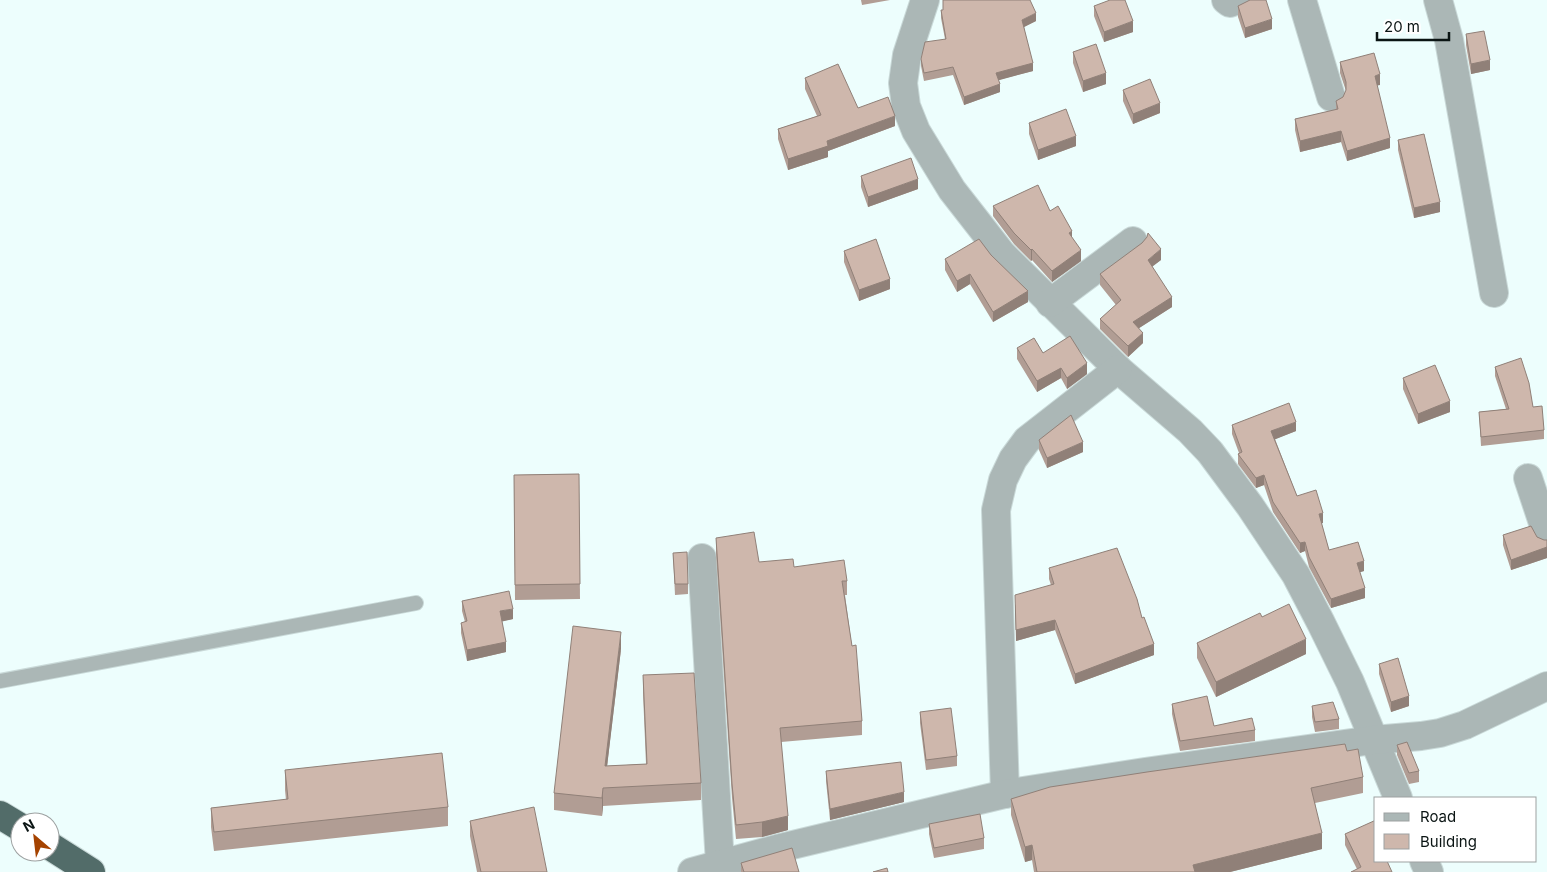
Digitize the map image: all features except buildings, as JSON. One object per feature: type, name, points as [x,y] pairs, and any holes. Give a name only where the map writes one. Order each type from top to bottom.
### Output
[{"type":"highway","points":[[60,852],[91,872]]},
{"type":"street","points":[[925,0],[907,55],[904,83],[906,106],[916,131],[952,190],[1002,254],[1118,369],[1197,438],[1210,452],[1250,506],[1296,575],[1350,682],[1398,797]]},
{"type":"street","points":[[1226,0],[1230,3],[1238,0]]},
{"type":"street","points":[[1302,0],[1331,97]]},
{"type":"street","points":[[1438,0],[1449,40],[1494,293]]},
{"type":"street","points":[[1050,303],[1134,241]]},
{"type":"street","points":[[1005,794],[996,510],[1003,480],[1013,459],[1027,440],[1118,369]]},
{"type":"street","points":[[1528,478],[1547,536]]},
{"type":"street","points":[[702,558],[720,864]]},
{"type":"street","points":[[692,872],[789,846],[1005,794],[1373,740],[1440,733],[1465,725],[1547,686]]},
{"type":"lane","points":[[0,681],[416,603]]}]
